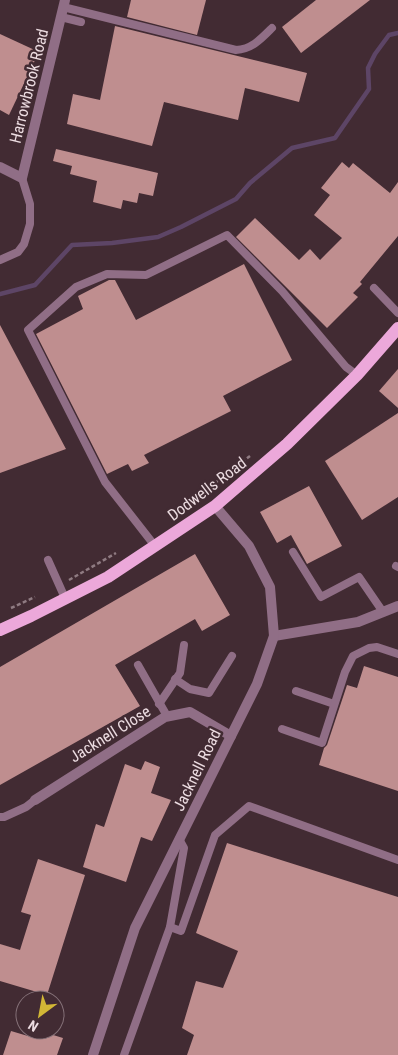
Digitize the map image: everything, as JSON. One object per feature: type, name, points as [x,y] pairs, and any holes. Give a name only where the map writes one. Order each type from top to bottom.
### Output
[{"type":"main road","name":"Dodwells Road","points":[[0,630],[108,576],[215,506],[287,444],[357,375],[398,328]]},
{"type":"street","name":"Harrowbrook Road","points":[[22,178],[63,8]]},
{"type":"street","points":[[0,167],[22,178]]},
{"type":"street","name":"Jacknell Road","points":[[93,1055],[135,928],[257,684],[274,636],[270,587],[249,546],[215,506]]},
{"type":"street","points":[[274,636],[358,622],[398,606]]},
{"type":"street","name":"Jacknell Close","points":[[35,800],[167,716],[190,712],[231,736]]},
{"type":"lane","points":[[63,8],[81,22]]},
{"type":"lane","points":[[63,8],[236,50],[242,50],[254,45],[272,28]]},
{"type":"lane","points":[[0,260],[18,252],[24,244],[30,224],[30,204],[22,178]]},
{"type":"lane","points":[[156,546],[105,482],[28,330],[76,287],[107,274],[146,275],[227,235],[282,291],[346,367],[357,375]]},
{"type":"lane","points":[[374,288],[398,313]]},
{"type":"lane","points":[[294,552],[321,597],[359,577],[383,612]]},
{"type":"lane","points":[[48,560],[65,598]]},
{"type":"lane","points":[[159,704],[180,673],[184,645]]},
{"type":"lane","points":[[282,729],[322,743],[345,672],[353,656],[369,648],[377,647],[398,654]]},
{"type":"lane","points":[[175,679],[190,689],[209,693],[232,656]]},
{"type":"lane","points":[[138,665],[167,716]]},
{"type":"lane","points":[[296,691],[334,704]]},
{"type":"lane","points":[[0,817],[4,817],[35,800]]},
{"type":"lane","points":[[170,927],[181,931],[215,835],[249,806],[398,860]]},
{"type":"lane","points":[[124,1055],[170,927],[184,848],[179,839]]},
{"type":"path","points":[[173,515],[256,451]]},
{"type":"path","points":[[8,610],[59,585],[118,552]]},
{"type":"building","points":[[131,0],[206,0],[197,35],[127,17]]},
{"type":"building","points":[[316,0],[370,0],[301,53],[282,27]]},
{"type":"building","points":[[115,26],[307,73],[299,102],[245,88],[238,120],[164,102],[152,146],[67,124],[73,94],[100,100]]},
{"type":"building","points":[[0,34],[39,52],[9,115],[0,110]]},
{"type":"building","points":[[56,149],[158,173],[153,196],[139,193],[137,203],[123,200],[121,209],[93,202],[97,181],[70,174],[72,166],[53,161]]},
{"type":"building","points":[[342,162],[349,168],[353,163],[390,193],[398,182],[398,236],[360,282],[362,284],[353,293],[358,297],[327,328],[236,237],[255,218],[299,260],[310,249],[320,260],[342,238],[314,215],[330,195],[321,188]]},
{"type":"building","points":[[244,264],[292,360],[223,396],[231,411],[144,455],[149,463],[132,471],[128,464],[107,474],[36,334],[83,309],[78,296],[109,280],[115,280],[136,320]]},
{"type":"building","points":[[0,325],[66,449],[0,473]]},
{"type":"building","points":[[398,369],[398,408],[379,391]]},
{"type":"building","points":[[398,413],[398,497],[362,520],[325,461]]},
{"type":"building","points":[[309,486],[342,546],[307,564],[291,535],[277,543],[260,512]]},
{"type":"building","points":[[195,554],[230,615],[202,631],[195,619],[115,665],[140,706],[0,785],[0,667]]},
{"type":"building","points":[[364,666],[398,677],[398,791],[319,765],[347,685],[357,688]]},
{"type":"building","points":[[145,761],[160,767],[151,793],[171,800],[152,841],[141,837],[126,882],[83,867],[96,824],[104,827],[125,764],[141,770]]},
{"type":"building","points":[[227,843],[398,897],[398,1055],[187,1055],[194,1035],[182,1028],[196,981],[223,988],[238,951],[196,933]]},
{"type":"building","points":[[38,859],[85,875],[49,990],[30,990],[0,981],[0,944],[20,950],[31,915],[21,912]]},
{"type":"building","points":[[11,1031],[15,1032],[15,1040],[62,1040],[57,1055],[3,1055]]},
{"type":"waterway","points":[[0,294],[35,285],[72,245],[112,243],[158,237],[181,227],[236,199],[250,183],[292,148],[335,138],[369,89],[368,68],[375,54],[389,35],[398,33]]}]
